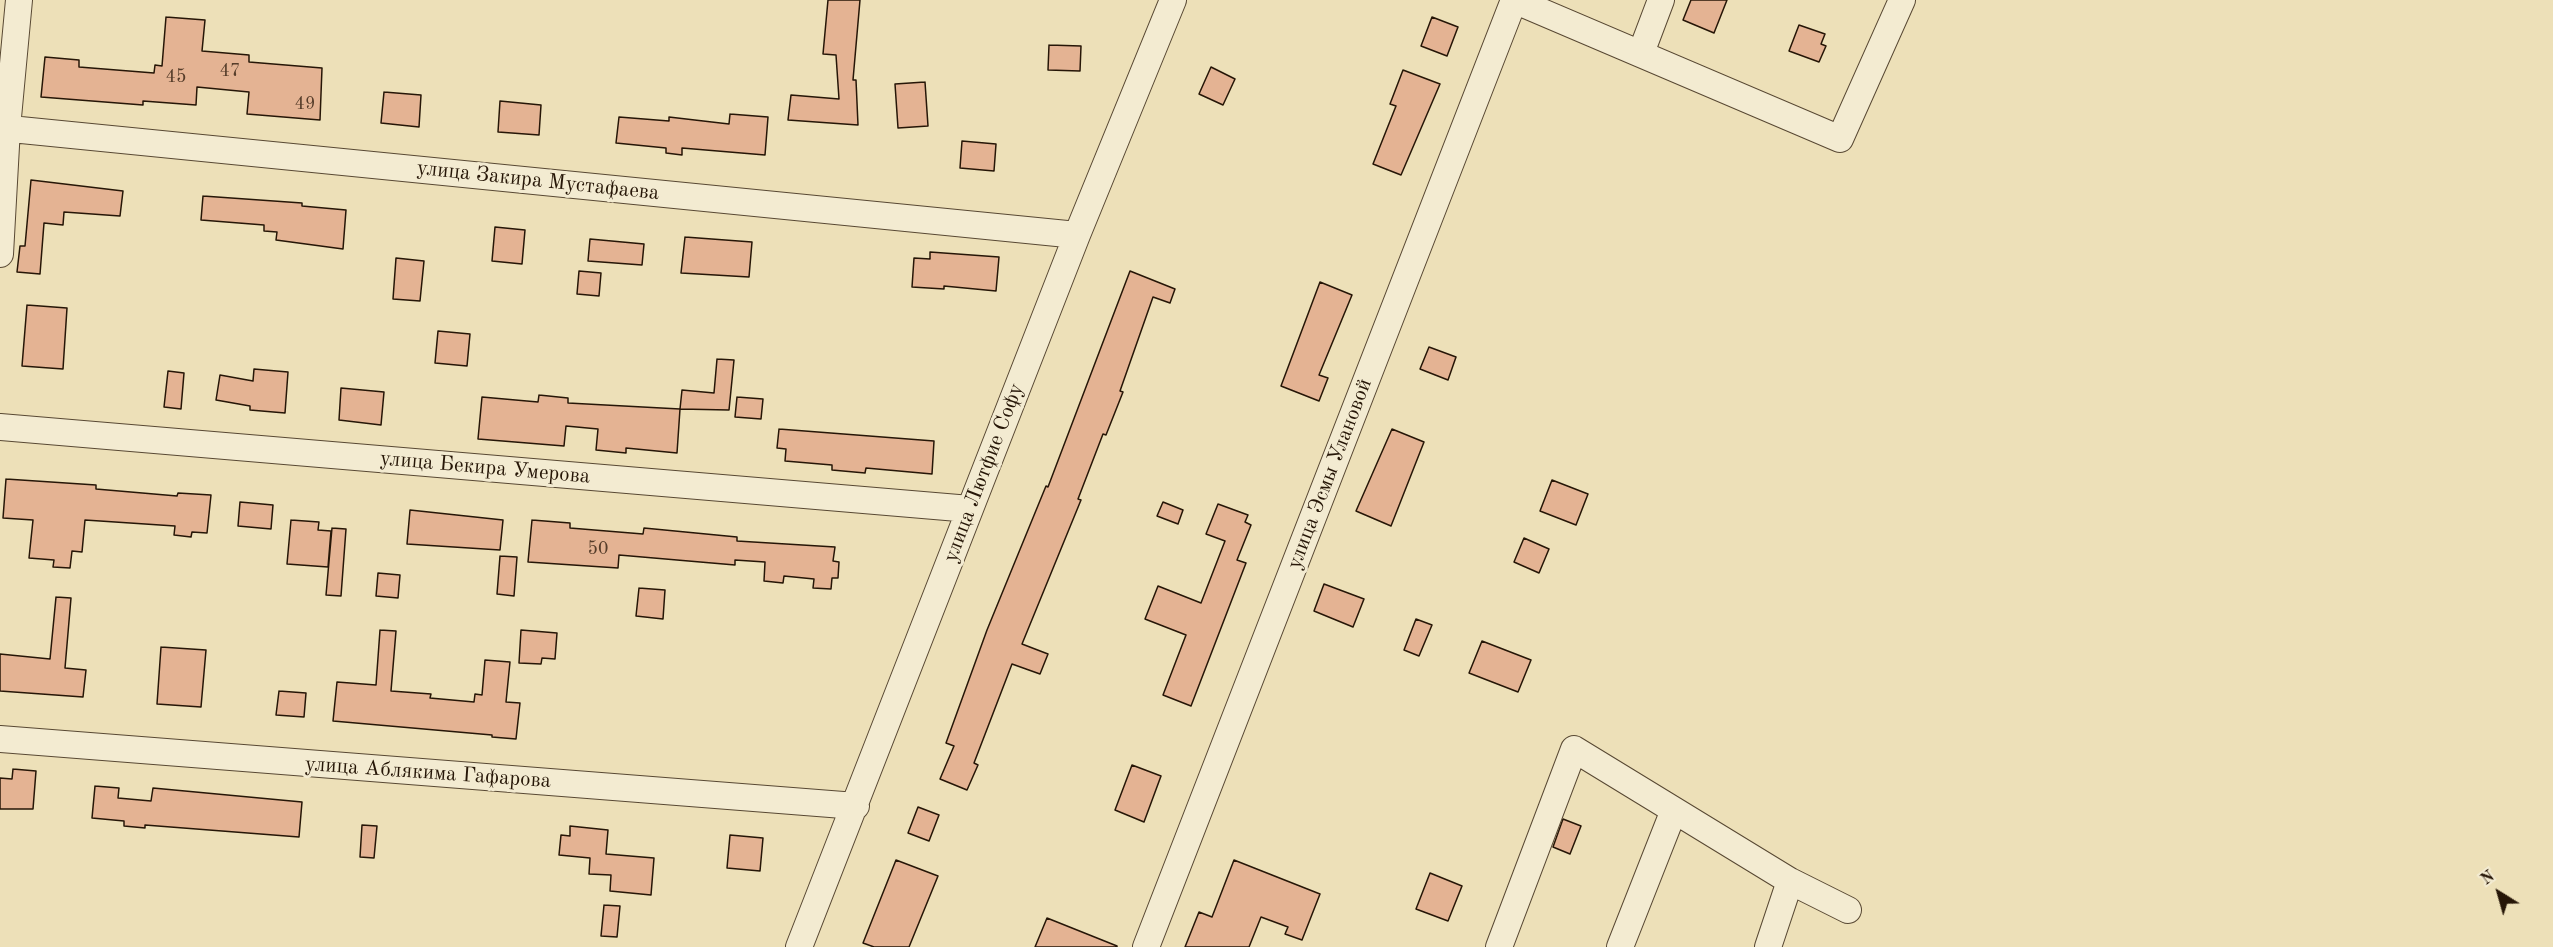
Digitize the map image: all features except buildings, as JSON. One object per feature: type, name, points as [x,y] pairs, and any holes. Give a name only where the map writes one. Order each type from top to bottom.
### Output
[{"type":"street","points":[[0,254],[3,128],[19,0]]},
{"type":"street","name":"улица Лютфие Софу","points":[[799,947],[856,806],[1077,235],[1173,0]]},
{"type":"street","points":[[1514,0],[1641,52],[1840,140],[1902,0]]},
{"type":"street","name":"улица Эсмы Улановой","points":[[1146,947],[1514,0]]},
{"type":"street","points":[[1641,52],[1661,0]]},
{"type":"street","name":"улица Закира Мустафаева","points":[[3,128],[1077,235]]},
{"type":"street","name":"улица Бекира Умерова","points":[[0,427],[970,508]]},
{"type":"street","name":"улица Аблякима Гафарова","points":[[0,740],[856,806]]},
{"type":"street","points":[[1499,947],[1575,749],[1790,881],[1848,910]]},
{"type":"street","points":[[1620,947],[1674,810]]},
{"type":"street","points":[[1768,947],[1790,881]]}]
